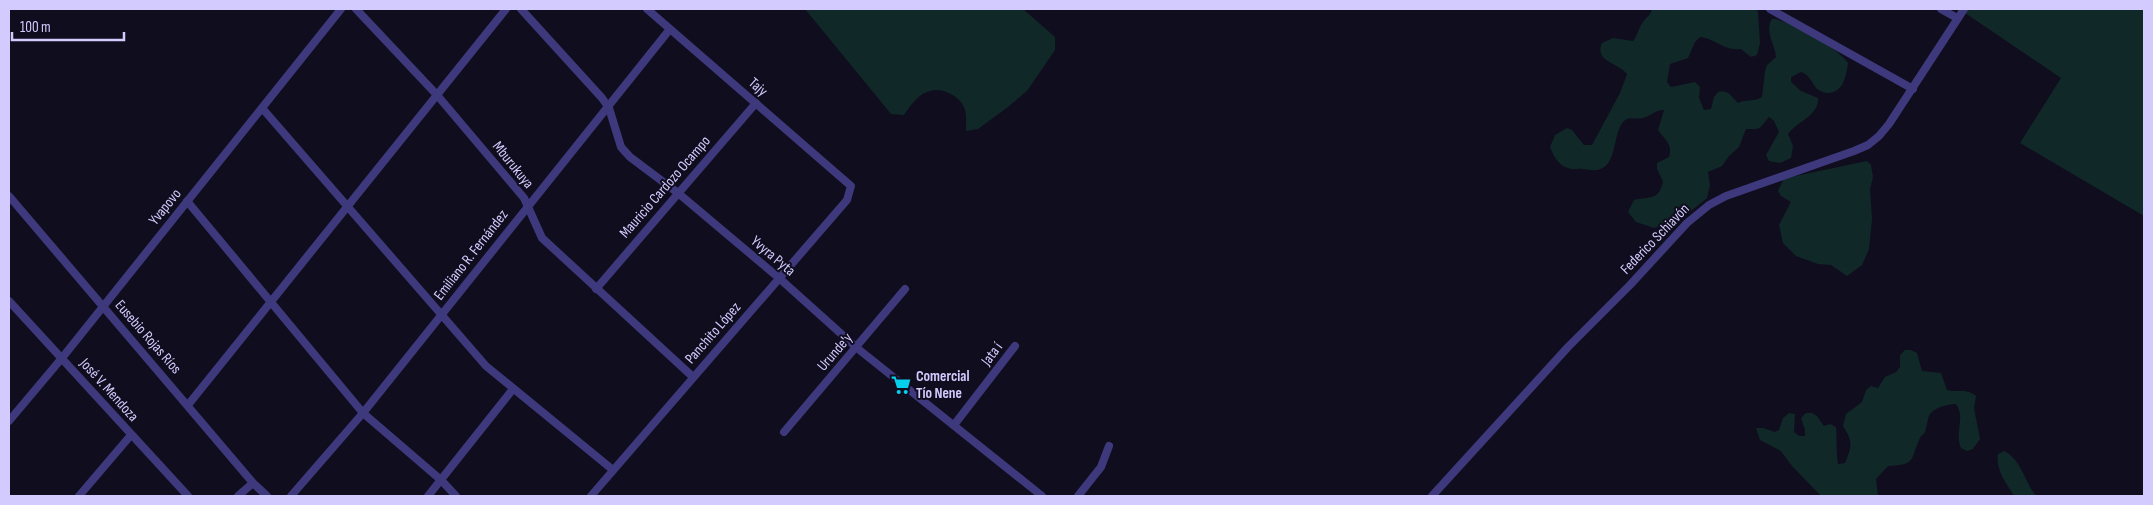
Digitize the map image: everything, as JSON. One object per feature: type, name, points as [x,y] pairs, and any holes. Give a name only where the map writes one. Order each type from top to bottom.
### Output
[{"type":"street","name":"Yvapovo","points":[[9,421],[62,358],[341,9]]},
{"type":"street","name":"Mburukuya","points":[[356,9],[437,95],[524,198],[542,238],[693,377]]},
{"type":"street","points":[[188,405],[506,9]]},
{"type":"street","name":"Yvyra Pyta","points":[[521,9],[609,108],[622,147],[630,157],[678,193],[779,278],[857,348],[1042,496]]},
{"type":"street","name":"Tajy","points":[[647,9],[851,186]]},
{"type":"street","points":[[1770,9],[1912,89]]},
{"type":"street","points":[[1942,9],[1957,18]]},
{"type":"street","name":"Federico Schiavón","points":[[1432,496],[1568,347],[1630,286],[1687,223],[1709,205],[1726,196],[1868,145],[1879,136],[1964,9]]},
{"type":"street","name":"Emiliano R. Fernández","points":[[291,496],[364,413],[527,206],[609,108],[670,29]]},
{"type":"street","name":"Mauricio Cardozo Ocampo","points":[[596,289],[756,103]]},
{"type":"street","points":[[262,108],[486,366],[613,470]]},
{"type":"street","name":"Panchito López","points":[[592,496],[847,200],[851,186]]},
{"type":"street","name":"Eusebio Rojas Ríos","points":[[9,196],[253,483],[267,496]]},
{"type":"street","points":[[188,201],[364,413],[441,480],[456,496]]},
{"type":"street","name":"Urunde'y","points":[[784,432],[905,289]]},
{"type":"street","name":"José V. Mendoza","points":[[9,301],[188,496]]},
{"type":"street","name":"Jata í","points":[[954,425],[1015,346]]},
{"type":"street","points":[[428,496],[513,389]]},
{"type":"street","points":[[78,496],[131,435]]},
{"type":"street","points":[[1078,496],[1101,467],[1110,446]]},
{"type":"street","points":[[238,496],[253,483]]},
{"type":"green space","points":[[805,9],[1023,9],[1055,37],[1055,50],[1027,91],[978,129],[966,131],[966,116],[962,103],[945,91],[935,90],[926,92],[915,100],[904,115],[891,114]]},
{"type":"green space","points":[[1652,9],[1756,9],[1758,12],[1760,43],[1757,55],[1751,57],[1741,49],[1725,47],[1700,37],[1695,42],[1688,58],[1670,64],[1667,82],[1671,87],[1695,82],[1700,87],[1699,98],[1704,110],[1711,109],[1714,97],[1718,92],[1730,94],[1738,103],[1762,97],[1767,65],[1776,57],[1769,33],[1772,19],[1780,20],[1801,29],[1835,50],[1848,63],[1841,86],[1833,92],[1827,93],[1818,90],[1804,73],[1801,72],[1791,77],[1791,82],[1801,91],[1818,98],[1815,109],[1811,114],[1788,134],[1793,146],[1791,158],[1780,163],[1769,161],[1766,155],[1779,132],[1774,121],[1769,117],[1759,128],[1746,129],[1739,147],[1722,166],[1708,172],[1710,185],[1707,198],[1679,221],[1654,228],[1636,222],[1628,212],[1634,200],[1653,197],[1657,195],[1661,187],[1663,181],[1657,169],[1657,163],[1669,157],[1670,153],[1668,142],[1658,130],[1664,110],[1643,118],[1624,121],[1620,126],[1612,156],[1604,168],[1592,170],[1567,168],[1557,160],[1550,147],[1555,135],[1567,128],[1572,130],[1584,145],[1592,145],[1620,93],[1627,74],[1604,58],[1600,49],[1602,43],[1613,38],[1633,41]]},
{"type":"green space","points":[[1968,9],[2144,9],[2144,216],[2020,143],[2061,78],[1965,13]]},
{"type":"green space","points":[[1867,161],[1871,165],[1873,177],[1870,189],[1872,219],[1869,249],[1862,265],[1847,276],[1831,265],[1818,264],[1796,256],[1783,243],[1779,225],[1791,202],[1781,196],[1778,191],[1783,180],[1781,179]]},
{"type":"green space","points":[[1905,350],[1917,353],[1922,371],[1941,373],[1947,390],[1965,391],[1976,396],[1974,408],[1980,439],[1973,449],[1967,451],[1961,448],[1959,442],[1960,415],[1956,404],[1945,406],[1931,413],[1925,432],[1920,438],[1911,460],[1904,464],[1888,466],[1876,479],[1878,496],[1821,496],[1792,466],[1781,451],[1760,440],[1756,428],[1775,432],[1779,430],[1783,418],[1789,413],[1795,414],[1794,432],[1799,436],[1805,436],[1801,418],[1806,413],[1812,413],[1817,416],[1824,426],[1830,424],[1836,427],[1838,464],[1845,463],[1850,444],[1849,436],[1843,426],[1846,414],[1862,402],[1866,390],[1871,386],[1878,388],[1885,377],[1896,372],[1900,367],[1900,355]]},
{"type":"green space","points":[[2004,451],[2015,459],[2036,496],[2014,496],[1998,466],[1998,454]]},
{"type":"place","name":"Comercial Tío Nene","points":[[901,385]]}]
